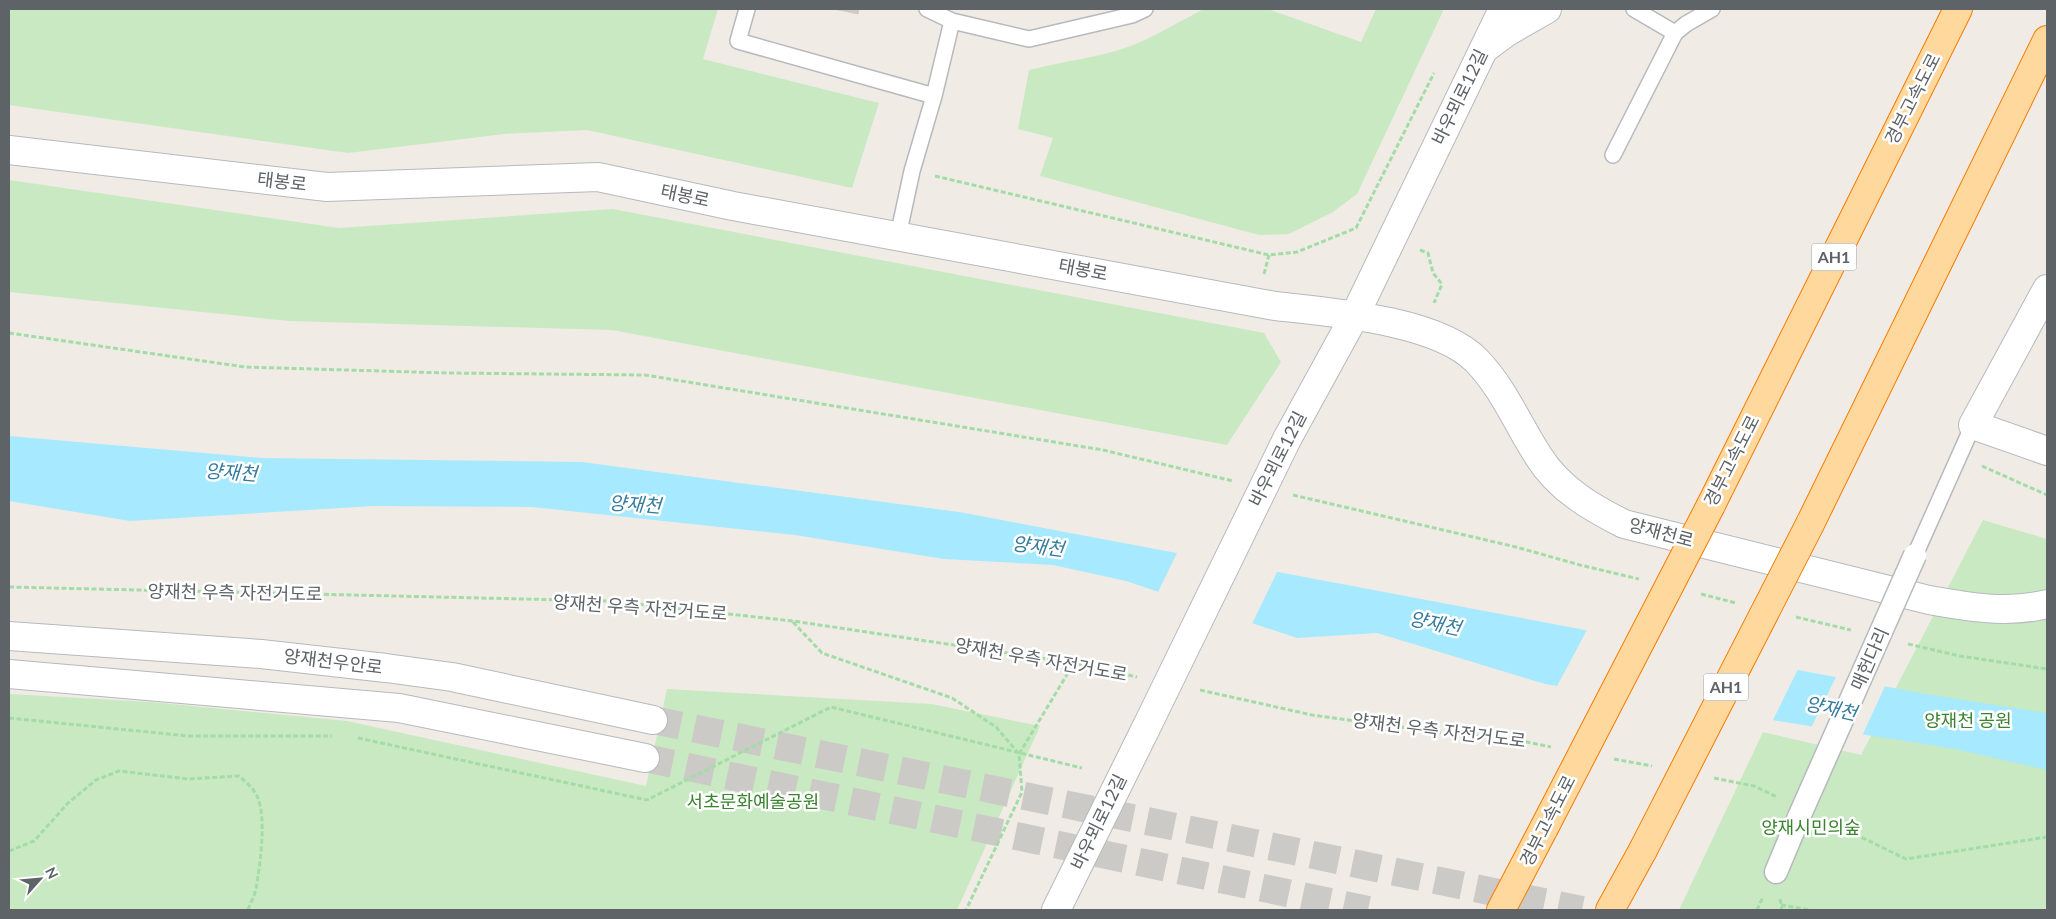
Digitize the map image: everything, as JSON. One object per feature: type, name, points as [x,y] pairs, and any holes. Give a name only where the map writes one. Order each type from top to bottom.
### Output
[{"type":"highway","name":"경부고속도로","points":[[1501,910],[1711,505],[1958,9]]},
{"type":"highway","name":"AH1","points":[[1610,910],[1810,524],[2047,40]]},
{"type":"street","name":"바우뫼로12길","points":[[1056,910],[1287,439],[1354,315],[1503,9]]},
{"type":"street","points":[[1484,49],[1507,32],[1547,9]]},
{"type":"street","name":"태봉로","points":[[9,150],[327,187],[598,176],[733,206],[1275,306],[1354,315]]},
{"type":"street","points":[[2047,289],[1973,425],[2047,451]]},
{"type":"street","name":"양재천로","points":[[1354,315],[1421,331],[1448,341],[1476,360],[1507,400],[1539,458],[1557,479],[1581,500],[1624,524],[1929,600],[1985,609],[2011,610],[2047,604]]},
{"type":"street","name":"매헌다리","points":[[1776,872],[1916,555]]},
{"type":"street","name":"양재천우안로","points":[[9,636],[261,654],[386,668],[452,677],[653,720]]},
{"type":"street","points":[[9,674],[399,708],[645,758]]},
{"type":"lane","points":[[747,9],[738,41],[934,96]]},
{"type":"lane","points":[[927,9],[952,21],[1029,39],[1132,15],[1146,9]]},
{"type":"lane","points":[[1484,49],[1489,9]]},
{"type":"lane","points":[[1634,9],[1675,33]]},
{"type":"lane","points":[[1613,155],[1675,33],[1686,24],[1712,9]]},
{"type":"lane","points":[[898,236],[912,171],[934,96],[952,21]]},
{"type":"lane","points":[[1916,555],[1973,425]]},
{"type":"path","points":[[912,171],[1268,255],[1297,252],[1356,228],[1436,70]]},
{"type":"path","points":[[9,333],[245,367],[645,375],[1103,450],[1238,482]]},
{"type":"path","points":[[1957,460],[1985,467],[2047,495]]},
{"type":"path","points":[[1286,493],[1516,547],[1580,566],[1647,581]]},
{"type":"path","name":"양재천 우측 자전거도로","points":[[9,587],[609,601],[792,621],[1074,663],[1141,677]]},
{"type":"path","points":[[1694,593],[1742,604]]},
{"type":"path","points":[[1789,615],[1856,631]]},
{"type":"path","points":[[792,621],[822,652],[952,698],[996,727],[1019,754]]},
{"type":"path","points":[[1903,643],[1960,656],[2047,669]]},
{"type":"path","points":[[966,910],[1022,792],[1019,754],[1074,663]]},
{"type":"path","name":"양재천 우측 자전거도로","points":[[1198,690],[1312,715],[1437,732],[1517,740],[1555,748]]},
{"type":"path","points":[[1612,758],[1659,768]]},
{"type":"path","points":[[9,851],[34,840],[68,803],[96,780],[119,771],[188,778],[239,776],[250,785],[257,796],[262,811],[256,890],[248,910]]},
{"type":"path","points":[[1706,777],[1754,786],[1781,799]]},
{"type":"path","points":[[1826,820],[1906,859],[2047,837]]},
{"type":"path","points":[[1781,905],[1811,910]]},
{"type":"green space","points":[[9,9],[718,9],[703,59],[879,103],[852,188],[587,130],[504,134],[348,153],[9,105]]},
{"type":"green space","points":[[1204,9],[1268,9],[1361,42],[1376,9],[1444,9],[1357,194],[1333,212],[1289,234],[1259,235],[1040,176],[1053,138],[1018,129],[1029,70],[1106,54],[1131,46]]},
{"type":"green space","points":[[9,180],[339,228],[613,209],[1264,333],[1281,362],[1227,445],[612,330],[289,321],[9,292]]},
{"type":"green space","name":"양재시민의숲","points":[[1983,520],[2047,539],[2047,910],[1679,910],[1763,732],[1861,755]]},
{"type":"green space","name":"서초문화예술공원","points":[[667,689],[931,704],[1040,726],[957,910],[9,910],[9,694],[151,702],[347,721],[646,786]]},
{"type":"water","name":"양재천","points":[[9,436],[262,458],[582,462],[959,512],[1920,693],[2047,713],[2047,770],[1955,749],[1545,684],[1377,633],[1297,638],[1126,581],[1053,565],[944,559],[795,535],[532,507],[373,506],[130,521],[9,501]]},
{"type":"pier","points":[[1178,551],[1278,570],[1251,626],[1157,594]]},
{"type":"pier","points":[[1588,628],[1799,667],[1772,722],[1556,688]]},
{"type":"pier","points":[[1837,675],[1886,684],[1862,736],[1811,728]]},
{"type":"building","points":[[834,9],[859,9],[858,14]]},
{"type":"tunnel","points":[[653,720],[1582,910]]},
{"type":"tunnel","points":[[645,758],[1368,910]]},
{"type":"park label","name":"양재천 공원","points":[[1968,721]]}]
